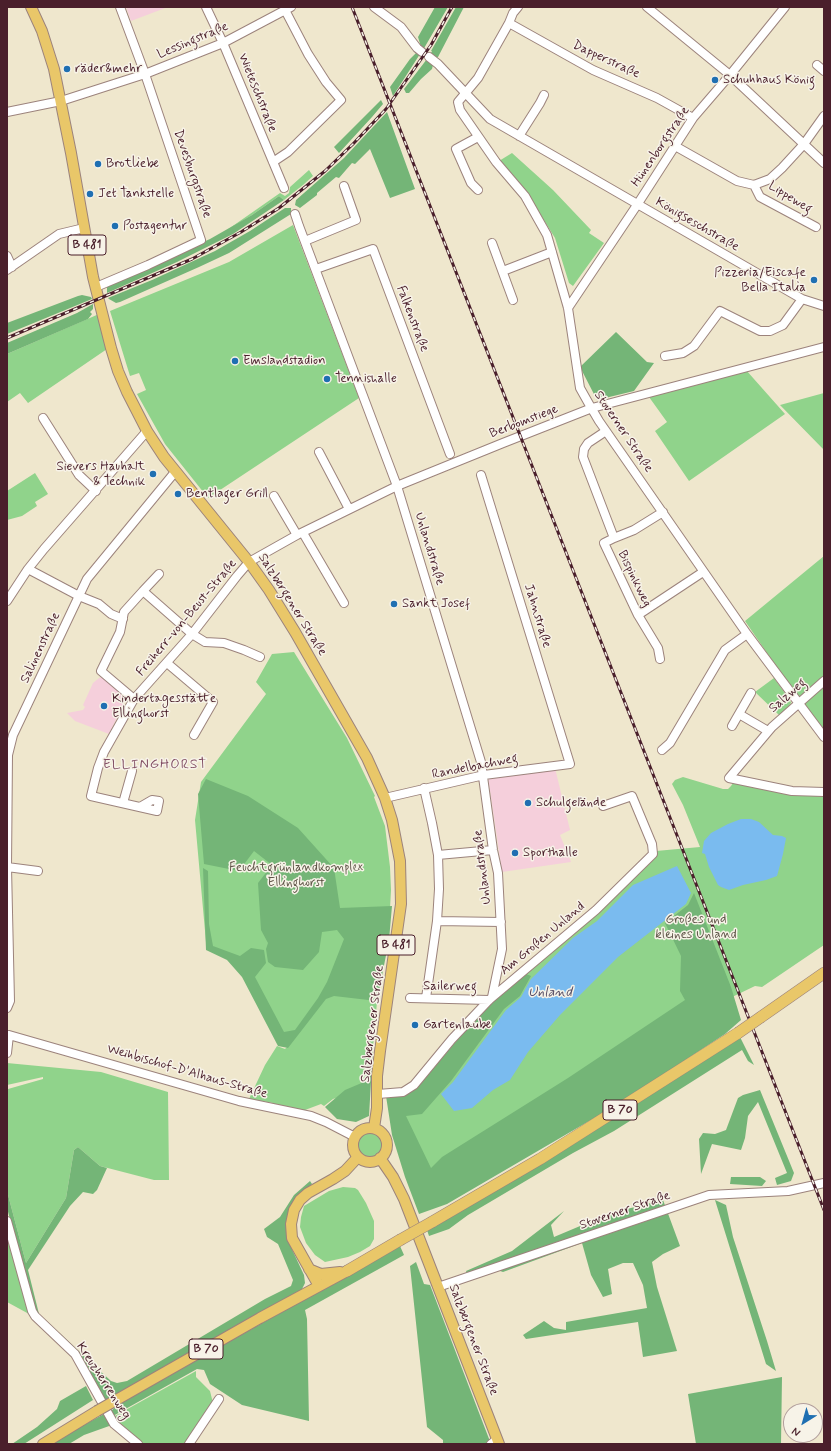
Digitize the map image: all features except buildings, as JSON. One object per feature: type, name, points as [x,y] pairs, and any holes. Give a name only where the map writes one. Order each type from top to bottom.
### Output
[{"type":"highway","name":"B 70","points":[[347,1271],[540,1159],[761,1018],[824,973]]},
{"type":"main road","name":"Salzbergener Straße","points":[[31,7],[49,49],[61,101],[96,287],[118,371],[147,431],[175,472],[249,562],[269,590],[295,632],[367,758],[385,798],[392,820],[400,861],[401,904],[380,1051],[377,1108],[374,1128]]},
{"type":"main road","points":[[374,1128],[380,1131],[384,1136],[387,1142],[387,1148],[380,1158],[372,1162],[362,1160],[358,1157],[354,1150],[353,1145],[355,1137],[361,1130],[374,1128]]},
{"type":"main road","points":[[319,1286],[292,1238],[291,1224],[294,1210],[300,1200],[308,1193],[333,1180],[345,1171],[358,1157]]},
{"type":"main road","name":"Salzbergener Straße","points":[[380,1158],[393,1177],[404,1199],[496,1442]]},
{"type":"main road","name":"B 70","points":[[309,1269],[321,1274],[334,1274],[347,1271]]},
{"type":"main road","name":"B 70","points":[[43,1444],[96,1411],[260,1318],[347,1271]]},
{"type":"street","name":"Devesburgstraße","points":[[96,287],[201,240],[145,74],[120,7]]},
{"type":"street","name":"Wieteschstraße","points":[[206,7],[223,43],[284,188]]},
{"type":"street","points":[[374,7],[401,28],[422,52]]},
{"type":"street","points":[[465,92],[478,78],[509,23],[513,13],[518,7]]},
{"type":"street","points":[[647,7],[730,75],[824,163]]},
{"type":"street","name":"Hünenborgstraße","points":[[568,308],[693,118],[785,7]]},
{"type":"street","name":"Lessingstraße","points":[[7,112],[61,101],[145,74],[223,43],[288,9]]},
{"type":"street","points":[[273,162],[294,146],[341,100],[326,82],[308,54],[288,9]]},
{"type":"street","name":"Dapperstraße","points":[[509,23],[593,70],[658,98],[693,118]]},
{"type":"street","name":"Königseschstraße","points":[[429,57],[438,64],[490,119],[802,299],[824,306]]},
{"type":"street","points":[[817,65],[824,71]]},
{"type":"street","name":"Stoverner Straße","points":[[465,92],[458,102],[460,110],[496,162],[525,196],[547,235],[568,308],[580,388],[606,431],[703,572],[824,737]]},
{"type":"street","points":[[519,136],[544,95]]},
{"type":"street","points":[[675,146],[737,181],[754,185],[770,179],[778,172],[804,144],[824,116]]},
{"type":"street","points":[[478,137],[456,149],[471,183],[478,190]]},
{"type":"street","name":"Lippeweg","points":[[754,185],[760,197],[816,228]]},
{"type":"street","points":[[305,241],[356,220],[344,186]]},
{"type":"street","name":"Unlandstraße","points":[[295,214],[398,486],[481,762],[498,873],[501,922],[502,950],[491,998]]},
{"type":"street","points":[[7,256],[9,269],[59,234],[84,228]]},
{"type":"street","points":[[492,243],[514,300]]},
{"type":"street","name":"Falkenstraße","points":[[316,269],[373,249],[450,454]]},
{"type":"street","points":[[503,271],[552,252]]},
{"type":"street","points":[[665,356],[683,353],[694,346],[720,311],[760,331],[770,331],[783,325],[802,299]]},
{"type":"street","name":"Berbomstiege","points":[[249,562],[349,509],[398,486],[592,408],[824,347]]},
{"type":"street","points":[[42,418],[79,475],[96,491]]},
{"type":"street","points":[[7,601],[28,569],[147,431]]},
{"type":"street","name":"Bispinkweg","points":[[606,431],[588,443],[584,449],[583,458],[614,538],[604,543],[638,615],[658,648],[660,658]]},
{"type":"street","points":[[319,452],[349,509]]},
{"type":"street","name":"Salinenstraße","points":[[7,1008],[10,1001],[7,867],[8,755],[13,735],[87,579],[175,472]]},
{"type":"street","name":"Jahnstraße","points":[[482,475],[570,764]]},
{"type":"street","points":[[274,496],[344,603]]},
{"type":"street","points":[[614,538],[634,530],[663,512]]},
{"type":"street","name":"Freiherr-von-Beust-Straße","points":[[123,803],[91,796],[98,768],[104,752],[134,699],[192,634],[249,562]]},
{"type":"street","points":[[28,569],[79,596],[99,604],[111,614],[122,619]]},
{"type":"street","points":[[638,615],[703,572]]},
{"type":"street","points":[[134,699],[101,671],[120,632],[124,612],[159,574]]},
{"type":"street","points":[[144,591],[192,634],[205,642],[224,643],[260,657]]},
{"type":"street","points":[[662,750],[670,743],[725,650],[747,634]]},
{"type":"street","points":[[167,663],[213,702],[194,735]]},
{"type":"street","name":"Salzweg","points":[[824,681],[768,731],[729,778],[792,790],[824,792]]},
{"type":"street","name":"Salzweg","points":[[732,726],[751,693]]},
{"type":"street","name":"Salzweg","points":[[739,714],[768,731]]},
{"type":"street","name":"Randelbachweg","points":[[385,798],[484,774],[570,764]]},
{"type":"street","points":[[132,771],[123,803],[140,807]]},
{"type":"street","points":[[424,788],[438,855],[439,889],[437,921],[426,998]]},
{"type":"street","name":"Am Großen Unland","points":[[378,1094],[404,1092],[414,1085],[452,1039],[491,998],[596,910],[653,854],[652,844],[632,796],[603,806]]},
{"type":"street","points":[[438,855],[494,850]]},
{"type":"street","points":[[7,867],[38,871]]},
{"type":"street","points":[[437,921],[501,922]]},
{"type":"street","name":"Sailerweg","points":[[410,998],[491,998]]},
{"type":"street","name":"Weihbischof-D'Alhaus-Straße","points":[[7,1053],[9,1034],[239,1101],[311,1116],[355,1137]]},
{"type":"street","name":"Stoverner Straße","points":[[438,1287],[709,1195],[788,1191],[824,1183]]},
{"type":"street","name":"Kreuzherrenweg","points":[[7,1221],[32,1311],[35,1316],[74,1354],[114,1424],[138,1444]]},
{"type":"street","points":[[189,1444],[219,1399]]},
{"type":"shaded area","points":[[126,7],[168,7],[131,21]]},
{"type":"shaded area","name":"Kindertagesstätte Ellinghorst","points":[[102,677],[123,694],[126,699],[109,734],[75,721],[67,713],[83,710],[85,707],[83,705],[93,683]]},
{"type":"shaded area","name":"Schulgelände","points":[[555,768],[570,830],[560,835],[571,862],[502,872],[488,777]]},
{"type":"green space","points":[[435,7],[448,7],[423,50],[418,37]]},
{"type":"green space","points":[[456,7],[464,7],[438,57],[435,58],[430,55],[431,51]]},
{"type":"green space","points":[[416,53],[420,54],[393,96],[390,87]]},
{"type":"green space","points":[[427,59],[433,65],[432,69],[409,93],[406,93],[404,89]]},
{"type":"green space","points":[[381,100],[383,104],[339,153],[334,147]]},
{"type":"green space","points":[[387,112],[415,189],[390,198],[370,149],[355,164],[352,163],[339,178],[336,177],[317,193],[317,195],[300,208],[295,205],[296,200],[344,158]]},
{"type":"green space","points":[[512,153],[553,190],[591,230],[589,233],[604,243],[573,286],[569,283],[555,238],[529,196],[499,161]]},
{"type":"green space","points":[[309,170],[313,176],[284,200],[279,196],[227,230],[280,193],[285,196],[289,193],[290,187]]},
{"type":"green space","points":[[279,196],[284,200],[233,234],[177,262],[107,293],[107,287],[109,284],[210,239],[252,215]]},
{"type":"green space","points":[[285,208],[291,208],[291,214],[229,253],[120,302],[116,303],[108,298],[152,280],[215,251],[250,231]]},
{"type":"green space","name":"Emslandstadion","points":[[293,225],[359,398],[208,498],[165,444],[137,394],[146,390],[139,373],[130,376],[110,311],[229,262]]},
{"type":"green space","points":[[82,295],[91,297],[92,299],[7,334],[7,323]]},
{"type":"green space","points":[[93,304],[93,309],[90,312],[92,314],[88,319],[7,354],[7,343],[77,313]]},
{"type":"green space","points":[[99,314],[107,349],[28,403],[20,393],[7,402],[7,354]]},
{"type":"green space","points":[[616,332],[647,362],[654,363],[634,391],[597,400],[580,367]]},
{"type":"green space","points":[[746,370],[785,414],[689,481],[655,431],[667,422],[649,397]]},
{"type":"green space","points":[[824,393],[824,450],[780,405]]},
{"type":"green space","points":[[35,473],[48,494],[35,502],[37,506],[22,516],[7,520],[7,491]]},
{"type":"green space","points":[[824,556],[824,732],[802,704],[745,621]]},
{"type":"green space","name":"Feuchtgrünlandkomplex Ellinghorst","points":[[294,652],[347,738],[375,796],[374,797],[385,826],[391,890],[390,909],[376,1002],[373,1047],[370,1048],[367,1088],[333,1099],[324,1106],[321,1104],[289,1116],[280,1112],[273,1103],[249,1099],[265,1065],[277,1046],[285,1049],[287,1047],[245,968],[206,942],[195,820],[201,782],[266,694],[256,682],[272,654]]},
{"type":"green space","points":[[774,678],[791,703],[779,715],[755,692]]},
{"type":"green space","name":"Großes und kleines Unland","points":[[683,777],[723,789],[728,789],[735,780],[824,793],[824,945],[762,987],[755,986],[728,999],[416,1198],[389,1100],[409,1093],[474,1018],[656,851],[700,847],[683,805],[672,784],[675,780]]},
{"type":"green space","points":[[206,779],[248,796],[298,828],[334,868],[340,908],[392,906],[389,940],[377,1001],[334,996],[326,999],[288,1048],[278,1046],[242,977],[227,960],[206,950],[203,868],[208,871],[209,924],[213,946],[240,956],[251,948],[264,950],[266,963],[255,977],[284,1032],[295,1030],[318,998],[327,982],[344,939],[337,930],[322,932],[319,952],[303,970],[275,967],[268,962],[266,949],[268,943],[261,930],[258,883],[272,865],[254,851],[242,867],[234,870],[204,864],[198,794]]},
{"type":"green space","points":[[694,893],[731,987],[741,1020],[725,1034],[620,1103],[447,1204],[419,1214],[405,1177],[392,1135],[386,1096],[406,1095],[417,1088],[482,1011],[526,974],[531,976],[520,996],[504,1009],[451,1081],[422,1114],[406,1116],[431,1168],[442,1157],[568,1078],[685,1000],[680,991],[681,956],[665,923],[688,905]]},
{"type":"green space","points":[[740,1037],[754,1065],[748,1061],[742,1050],[614,1131],[573,1153],[468,1215],[449,1229],[429,1236],[427,1230]]},
{"type":"green space","points":[[373,1048],[369,1116],[356,1122],[337,1119],[325,1107],[345,1090],[364,1082],[368,1049]]},
{"type":"green space","points":[[7,1063],[101,1072],[168,1092],[169,1180],[154,1180],[100,1166],[78,1147],[74,1150],[66,1198],[26,1263],[7,1191],[7,1094],[8,1089],[43,1079],[43,1077],[7,1085]]},
{"type":"green space","points":[[760,1090],[794,1173],[791,1181],[777,1185],[775,1178],[787,1173],[758,1102],[748,1116],[745,1138],[741,1150],[712,1144],[701,1174],[699,1139],[703,1133],[715,1134],[726,1130],[738,1098]]},
{"type":"green space","points":[[370,1132],[379,1136],[383,1145],[379,1154],[370,1158],[361,1154],[357,1145],[361,1136]]},
{"type":"green space","points":[[78,1147],[100,1166],[107,1168],[97,1190],[93,1194],[83,1192],[70,1206],[28,1270],[39,1314],[111,1381],[117,1383],[127,1381],[265,1299],[291,1286],[293,1280],[278,1244],[267,1237],[264,1229],[280,1217],[294,1195],[310,1181],[312,1184],[297,1197],[289,1243],[304,1275],[305,1283],[302,1289],[297,1294],[105,1400],[71,1349],[35,1314],[7,1208],[7,1191],[26,1263],[66,1198],[74,1150]]},
{"type":"green space","points":[[731,1177],[760,1177],[766,1181],[762,1186],[730,1184]]},
{"type":"green space","points":[[343,1187],[355,1188],[358,1190],[366,1203],[374,1221],[374,1239],[370,1246],[360,1252],[348,1257],[325,1262],[315,1255],[306,1243],[300,1227],[301,1217],[304,1206],[329,1191]]},
{"type":"green space","points":[[663,1200],[680,1246],[663,1254],[652,1262],[657,1287],[677,1351],[643,1357],[638,1322],[526,1339],[523,1335],[544,1321],[554,1328],[566,1330],[566,1322],[647,1308],[643,1285],[633,1263],[623,1263],[608,1269],[612,1294],[603,1297],[591,1275],[582,1243],[503,1272],[486,1266],[467,1274],[466,1271],[512,1251],[564,1211],[551,1225],[554,1237],[611,1213]]},
{"type":"green space","points":[[715,1200],[726,1205],[733,1237],[776,1371],[766,1364]]},
{"type":"green space","points":[[7,1232],[29,1314],[7,1302]]},
{"type":"green space","points":[[400,1246],[404,1255],[305,1310],[307,1319],[309,1421],[242,1405],[210,1384],[204,1370],[197,1369],[113,1416],[111,1411],[121,1402]]},
{"type":"green space","points":[[416,1262],[424,1284],[430,1285],[491,1444],[443,1444],[443,1440],[427,1427],[410,1266]]},
{"type":"green space","points":[[196,1371],[196,1377],[210,1391],[213,1403],[187,1444],[139,1444],[113,1417]]},
{"type":"green space","points":[[782,1377],[781,1444],[696,1444],[688,1394]]},
{"type":"green space","points":[[86,1386],[93,1400],[24,1444],[12,1444],[37,1427],[57,1409],[60,1401]]},
{"type":"green space","points":[[104,1414],[112,1425],[84,1435],[69,1444],[49,1444]]},
{"type":"water","points":[[741,819],[751,819],[759,822],[773,835],[786,838],[777,876],[729,890],[718,885],[709,867],[705,854],[702,853],[704,841],[711,833]]},
{"type":"water","name":"Unland","points":[[677,866],[691,893],[686,904],[618,957],[560,1015],[528,1052],[510,1080],[493,1090],[472,1108],[454,1111],[441,1094],[453,1082],[506,1010],[521,997],[531,979],[573,938],[597,921],[633,885]]},
{"type":"railway","points":[[352,7],[824,1210]]},
{"type":"railway","points":[[7,338],[192,259],[241,232],[279,208],[325,171],[386,109],[431,45],[452,7]]},
{"type":"place","name":"räder&mehr","points":[[67,69]]},
{"type":"place","name":"Schuhhaus König","points":[[715,80]]},
{"type":"place","name":"Brotliebe","points":[[98,164]]},
{"type":"place","name":"Jet Tankstelle","points":[[90,194]]},
{"type":"place","name":"Postagentur","points":[[115,226]]},
{"type":"place","name":"Pizzeria/Eiscafe Bella Italia","points":[[814,280]]},
{"type":"place","name":"Emslandstadion","points":[[235,361]]},
{"type":"place","name":"Tennishalle","points":[[327,379]]},
{"type":"place","name":"Sievers Hauhalt & Technik","points":[[153,474]]},
{"type":"place","name":"Bentlager Grill","points":[[178,494]]},
{"type":"place","name":"Sankt Josef","points":[[394,604]]},
{"type":"place","name":"Kindertagesstätte Ellinghorst","points":[[104,706]]},
{"type":"place","name":"Schulgelände","points":[[528,803]]},
{"type":"place","name":"Sporthalle","points":[[515,853]]},
{"type":"place","name":"Gartenlaube","points":[[415,1025]]},
{"type":"district","name":"ELLINGHORST","points":[[155,765]]}]
